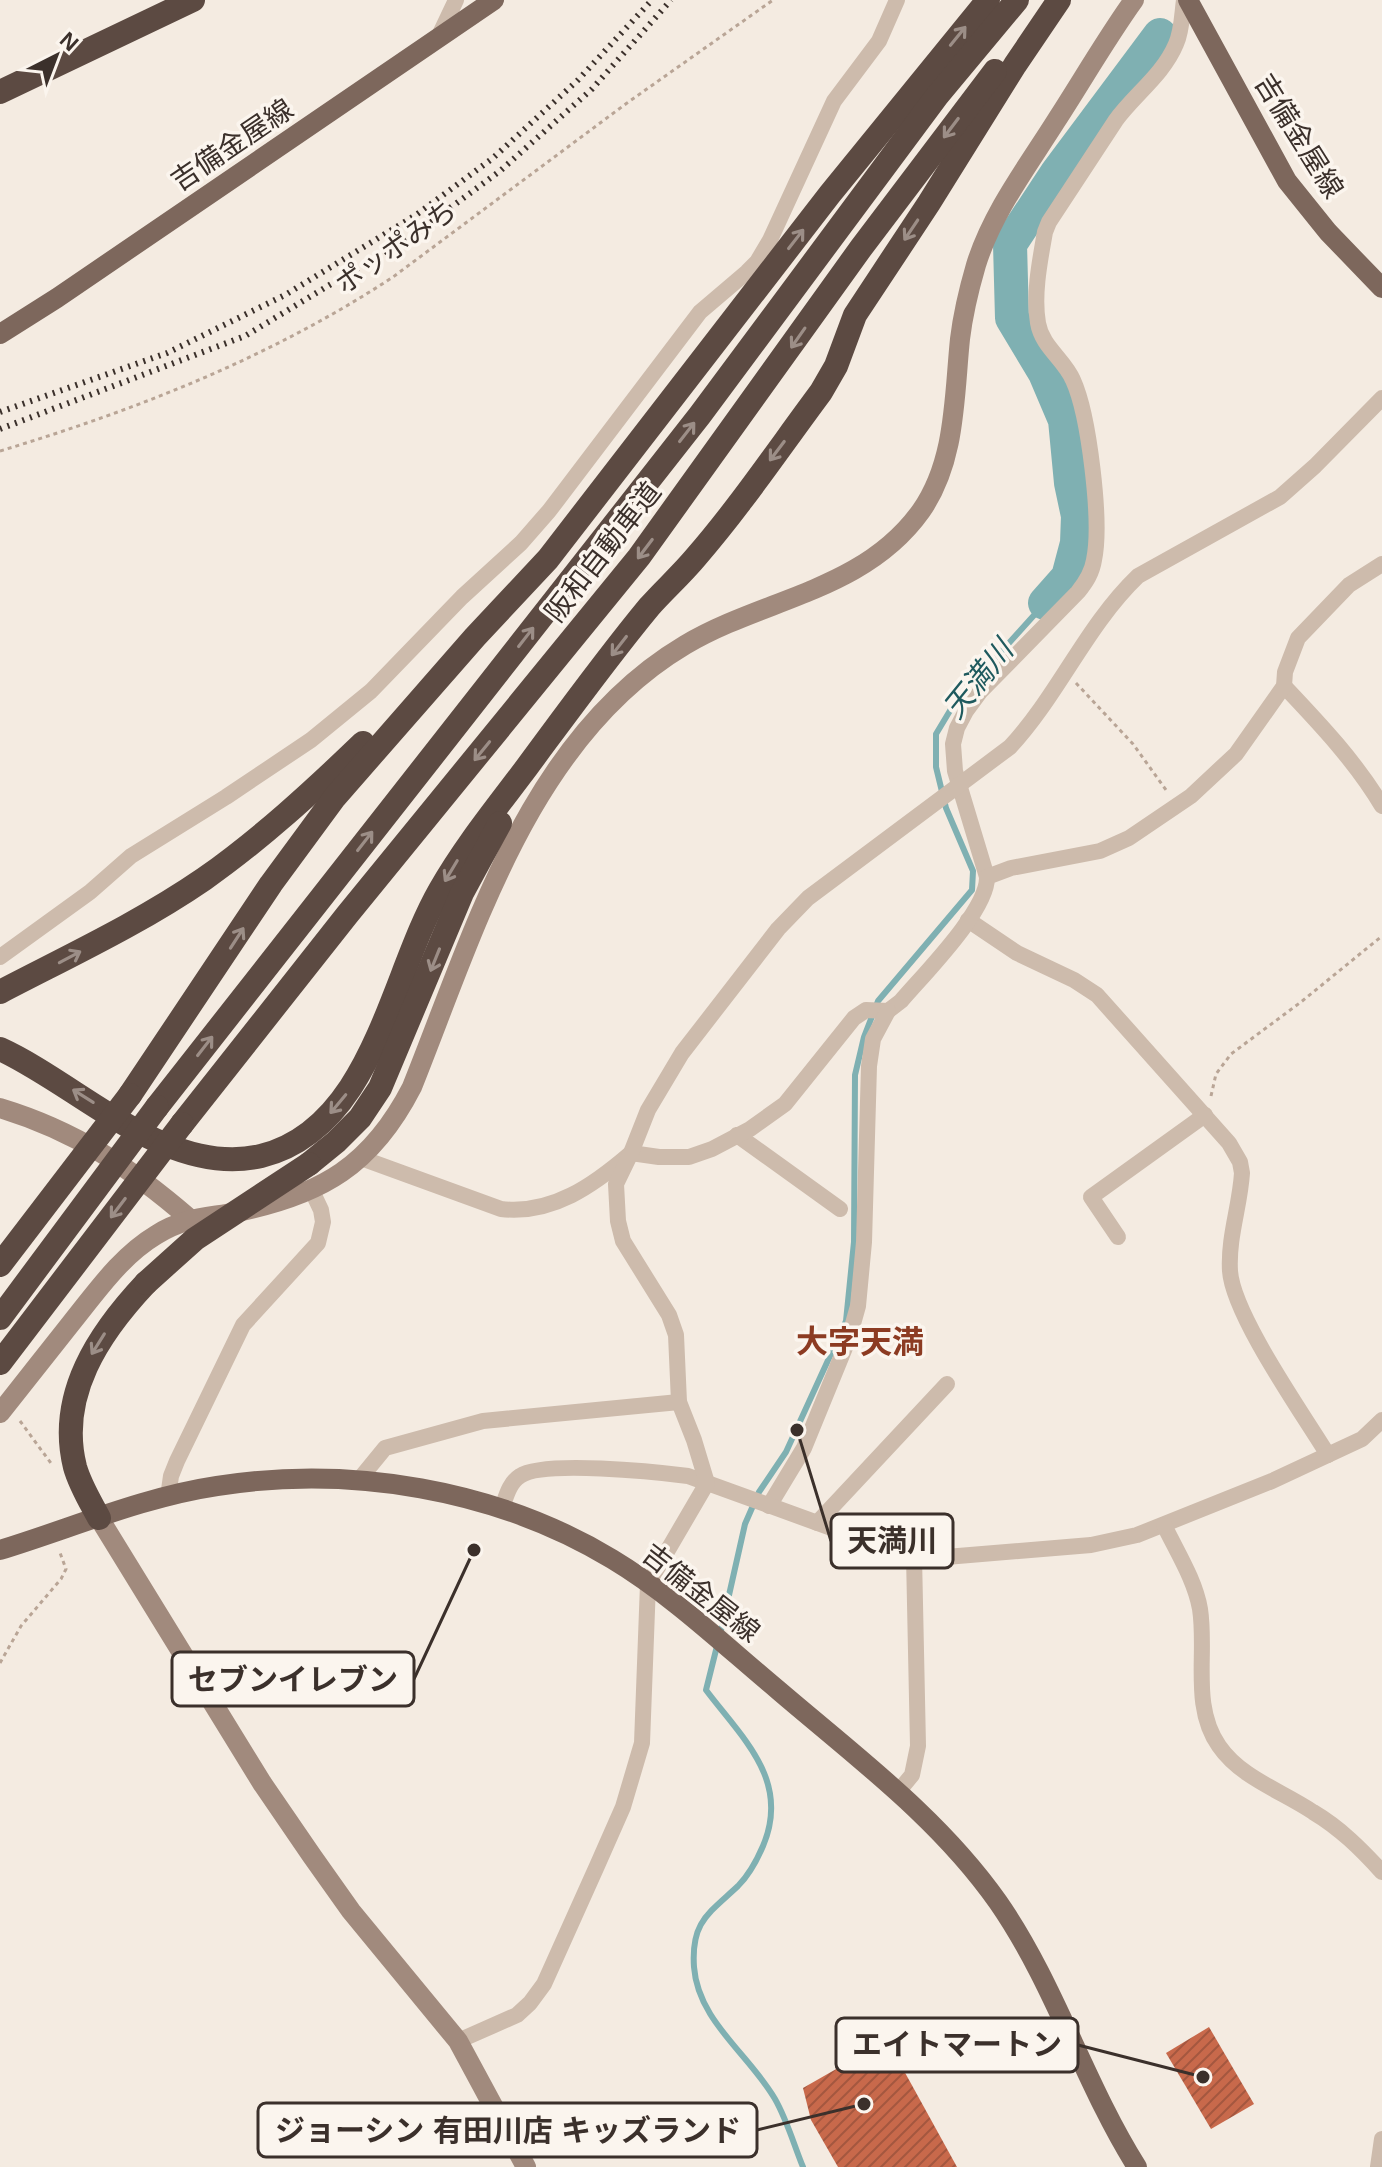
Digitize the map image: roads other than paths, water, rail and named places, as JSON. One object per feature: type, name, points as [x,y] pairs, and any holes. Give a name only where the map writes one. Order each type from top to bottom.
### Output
[{"type":"highway","points":[[0,92],[193,0]]},
{"type":"highway","points":[[0,1265],[130,1095],[271,884],[326,810],[475,637],[548,559],[830,194],[988,0]]},
{"type":"highway","name":"阪和自動車道","points":[[0,1318],[157,1107],[700,415],[937,96],[1017,0]]},
{"type":"highway","name":"阪和自動車道","points":[[0,1363],[182,1124],[347,915],[639,557],[861,248],[1050,0]]},
{"type":"highway","points":[[0,1049],[31,1063],[169,1148],[203,1156],[258,1156],[302,1138],[334,1111],[361,1070],[384,1021],[416,936],[461,855],[649,607],[698,556],[821,392],[836,366],[855,315],[1059,0]]},
{"type":"highway","points":[[0,992],[121,929],[203,879],[323,782],[475,637]]},
{"type":"highway","points":[[99,1518],[75,1467],[71,1422],[75,1395],[84,1368],[98,1343],[146,1283],[195,1239],[309,1164],[360,1118],[380,1088],[462,893],[509,806],[563,718]]},
{"type":"main road","name":"吉備金屋線","points":[[0,334],[494,0]]},
{"type":"main road","name":"吉備金屋線","points":[[1186,0],[1287,181],[1328,232],[1382,288]]},
{"type":"main road","name":"吉備金屋線","points":[[0,1550],[168,1497],[216,1486],[308,1479],[358,1481],[450,1495],[502,1508],[573,1538],[612,1559],[703,1627],[898,1792],[955,1847],[1000,1905],[1040,1975],[1102,2106],[1137,2167]]},
{"type":"street","points":[[438,39],[456,0]]},
{"type":"street","points":[[0,957],[90,892],[131,856],[311,740],[402,661],[462,597],[521,543],[700,312],[757,262],[834,101],[879,41],[897,0]]},
{"type":"street","points":[[4,1408],[122,1261],[154,1236],[190,1219],[234,1213],[312,1191],[361,1158],[392,1122],[412,1087],[471,931],[511,847],[558,770],[608,707],[684,645],[728,623],[811,592],[858,569],[894,543],[926,504],[942,470],[949,443],[964,314],[985,238],[1134,0]]},
{"type":"street","points":[[767,1505],[804,1448],[849,1338],[858,1306],[864,1242],[869,1066],[873,1039],[888,1011],[901,1001],[968,920],[987,888],[987,877],[957,787],[953,744],[966,711],[980,692],[1078,592],[1095,560],[1096,507],[1083,407],[1071,374],[1046,344],[1038,322],[1045,232],[1109,130],[1127,105],[1151,84],[1167,61],[1177,43],[1186,0]]},
{"type":"street","points":[[458,2041],[517,2015],[544,1984],[623,1807],[642,1743],[648,1584],[707,1483],[679,1402],[678,1349],[672,1325],[657,1294],[631,1257],[618,1221],[616,1184],[648,1110],[682,1053],[778,929],[808,898],[998,757],[1020,736],[1110,606],[1138,576],[1280,497],[1382,398]]},
{"type":"street","points":[[987,877],[1011,868],[1100,851],[1129,838],[1177,807],[1236,754],[1284,686],[1287,663],[1298,638],[1349,585],[1382,564]]},
{"type":"street","points":[[1284,686],[1372,789],[1382,806]]},
{"type":"street","points":[[968,920],[1017,953],[1074,980],[1097,995],[1229,1143],[1240,1162],[1242,1173],[1230,1260],[1230,1276],[1237,1299],[1328,1455]]},
{"type":"street","points":[[361,1158],[501,1209],[517,1211],[552,1204],[600,1180],[631,1153],[689,1157],[737,1135],[785,1104],[854,1018],[866,1010],[888,1011]]},
{"type":"street","points":[[0,1108],[101,1150],[151,1185],[190,1219]]},
{"type":"street","points":[[1118,1237],[1091,1197],[1207,1118]]},
{"type":"street","points":[[737,1135],[840,1209]]},
{"type":"street","points":[[168,1497],[177,1461],[243,1325],[318,1243],[323,1222],[312,1191]]},
{"type":"street","points":[[817,1523],[947,1384]]},
{"type":"street","points":[[358,1481],[385,1448],[483,1421],[679,1402]]},
{"type":"street","points":[[502,1508],[511,1484],[520,1475],[552,1469],[665,1473],[707,1483],[914,1556],[946,1557],[1091,1545],[1114,1542],[1164,1525],[1328,1455],[1362,1439],[1382,1420]]},
{"type":"street","points":[[99,1518],[262,1783],[303,1843],[351,1911],[458,2041],[526,2167]]},
{"type":"street","points":[[1164,1525],[1198,1599],[1203,1703],[1217,1743],[1245,1771],[1335,1826],[1382,1872]]},
{"type":"street","points":[[898,1792],[912,1775],[918,1746],[914,1556]]},
{"type":"street","points":[[1378,2167],[1382,2139]]},
{"type":"waterway","name":"天満川","points":[[1045,603],[1068,577],[1077,543],[1078,516],[1071,483],[1065,420],[1045,373],[1012,318],[1010,244],[1057,173],[1160,35]]},
{"type":"waterway","name":"天満川","points":[[720,1635],[745,1524],[759,1492],[786,1452],[846,1321],[854,1242],[855,1075],[864,1037],[878,1001],[972,890],[973,871],[946,808],[936,767],[936,734],[963,689],[1045,603]]},
{"type":"waterway","name":"天満川","points":[[717,1646],[706,1690],[758,1761],[767,1780],[771,1801],[770,1822],[763,1846],[749,1872],[710,1912],[699,1929],[695,1939],[694,1967],[705,2004],[775,2099],[803,2167]]},
{"type":"railway","points":[[0,412],[167,353],[285,295],[416,215],[493,158],[578,80],[652,0]]},
{"type":"railway","points":[[0,429],[245,336],[419,231],[500,171],[592,89],[671,0]]},
{"type":"place","name":"天満川","points":[[797,1430]]},
{"type":"place","name":"セブンイレブン","points":[[474,1550]]},
{"type":"place","name":"エイトマートン","points":[[1203,2077]]},
{"type":"place","name":"ジョーシン 有田川店 キッズランド","points":[[864,2104]]},
{"type":"district","name":"大字天満","points":[[860,1342]]}]
